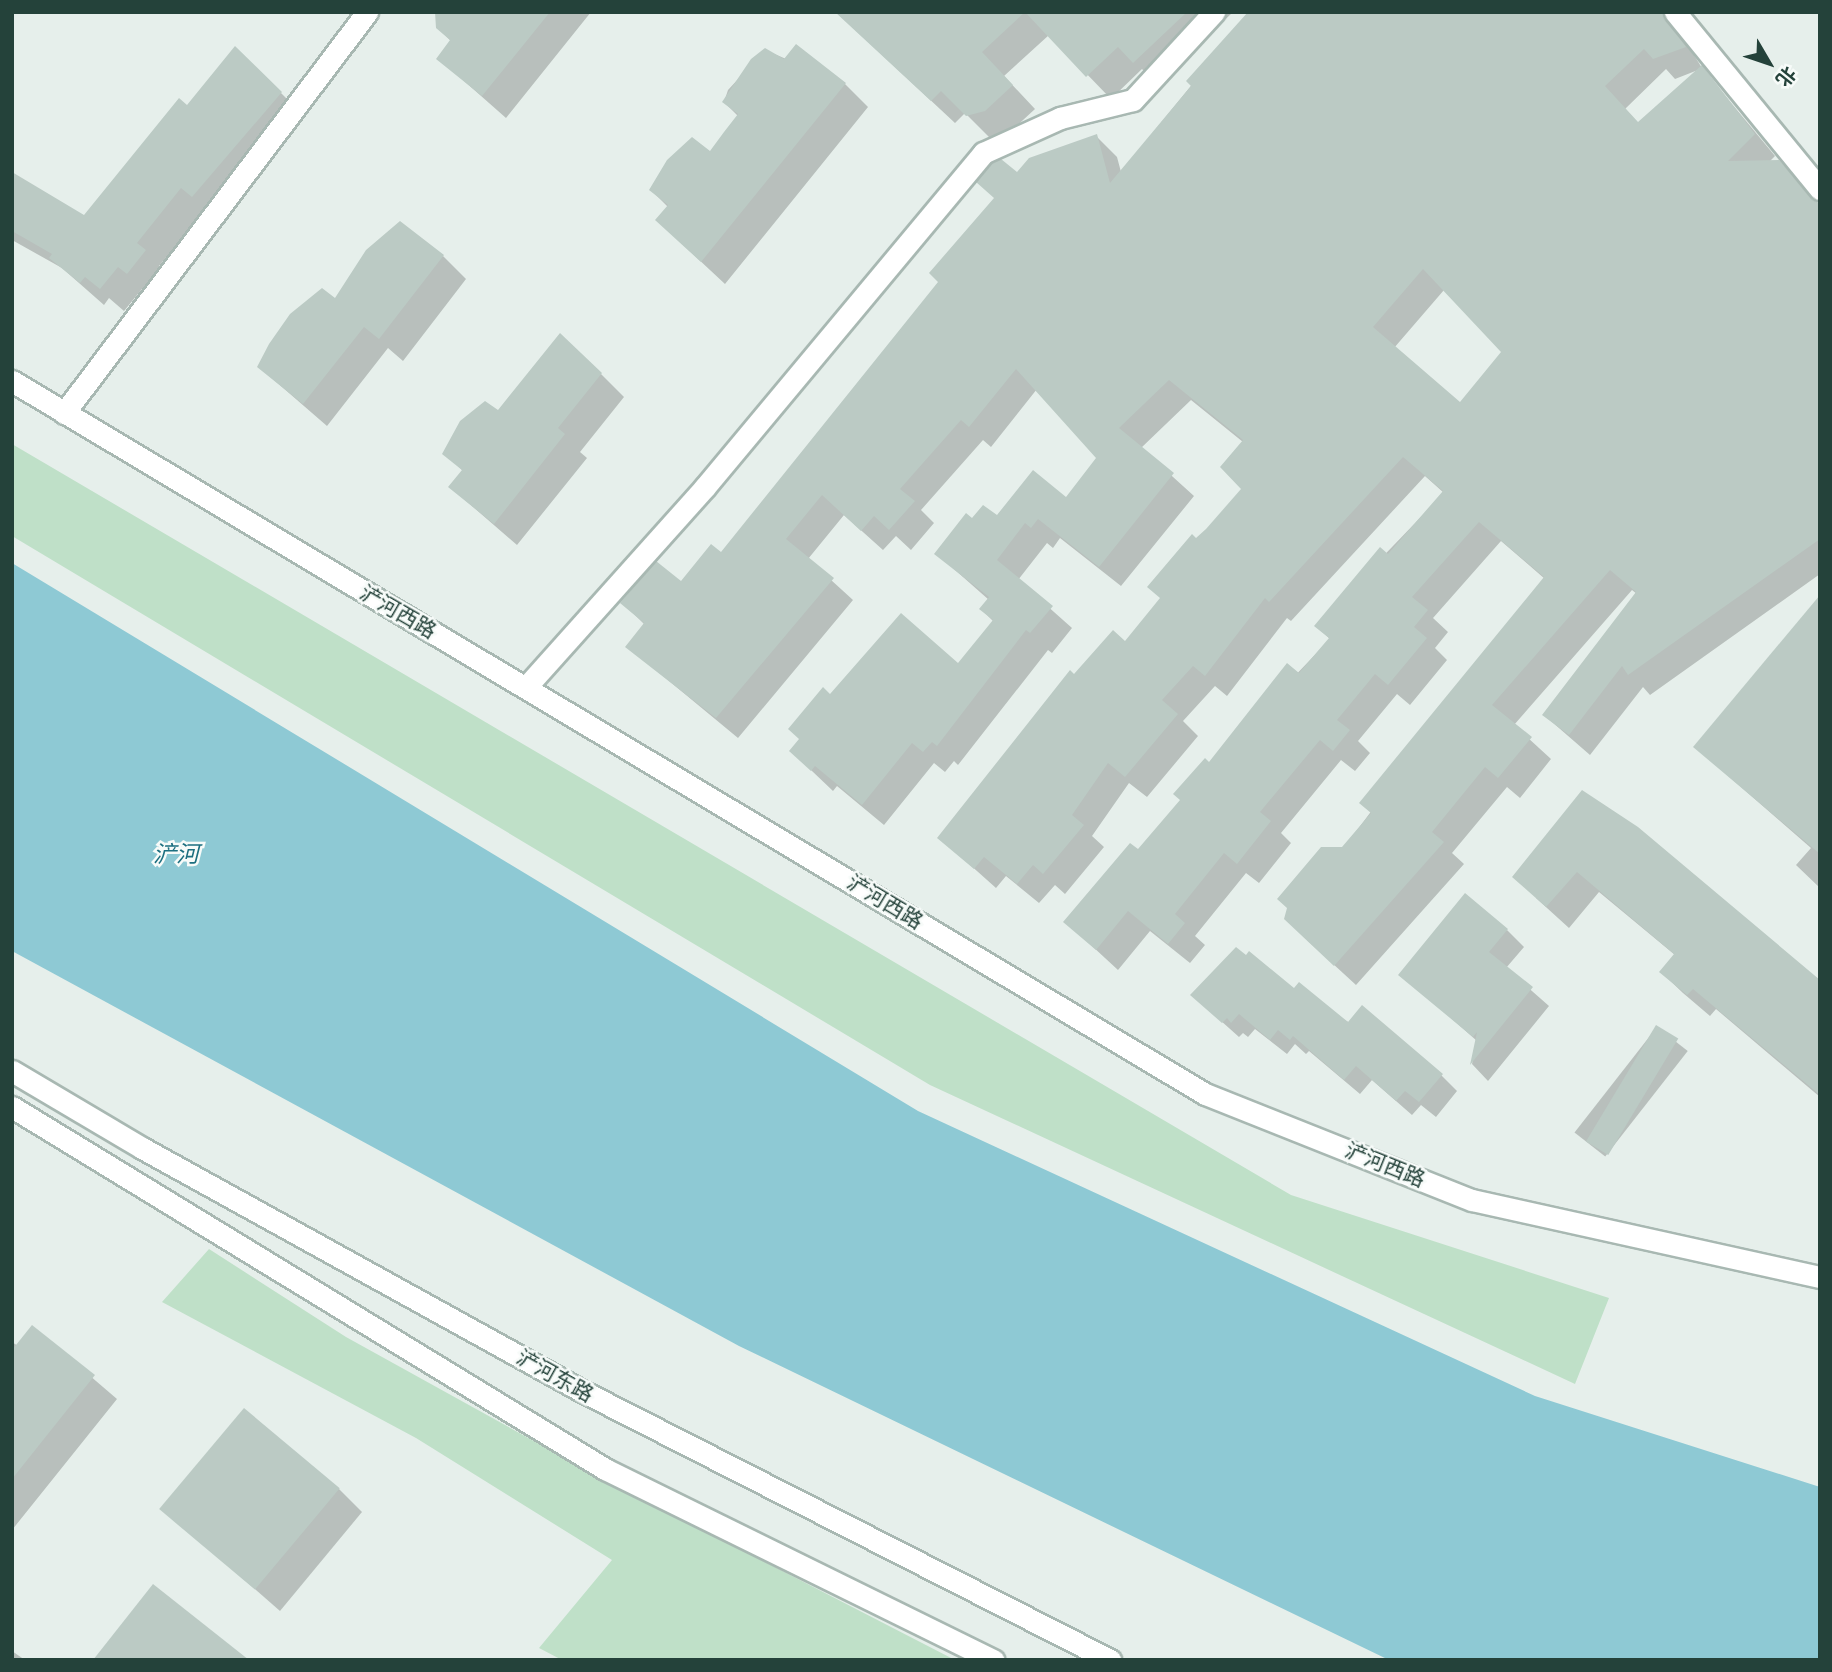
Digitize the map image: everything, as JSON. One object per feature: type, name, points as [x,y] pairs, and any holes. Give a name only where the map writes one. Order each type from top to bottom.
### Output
[{"type":"street","points":[[64,412],[367,12]]},
{"type":"street","points":[[527,686],[705,487],[983,153],[1060,118],[1133,100],[1214,12]]},
{"type":"street","points":[[1675,12],[1820,189]]},
{"type":"street","name":"浐河西路","points":[[12,381],[527,686],[1205,1094],[1472,1200],[1820,1277]]},
{"type":"street","name":"浐河东路","points":[[12,1071],[142,1148],[582,1391],[1110,1660]]},
{"type":"street","points":[[12,1107],[605,1469],[994,1660]]},
{"type":"green space","points":[[12,444],[1291,1195],[1609,1298],[1575,1384],[930,1085],[12,536]]},
{"type":"green space","points":[[209,1249],[346,1337],[579,1466],[955,1660],[562,1660],[539,1648],[612,1560],[416,1438],[162,1302]]},
{"type":"water","name":"浐河","points":[[12,563],[918,1111],[1535,1396],[1820,1487],[1820,1660],[1389,1660],[739,1346],[12,951]]},
{"type":"building","points":[[435,12],[550,12],[482,96],[436,59],[450,40],[436,28]]},
{"type":"building","points":[[835,12],[1025,12],[982,52],[1013,85],[985,111],[966,116],[941,91],[931,101]]},
{"type":"building","points":[[1025,12],[1187,12],[1133,63],[1118,47],[1086,77]]},
{"type":"building","points":[[1248,12],[1662,12],[1686,47],[1653,59],[1644,49],[1605,86],[1638,122],[1702,65],[1755,134],[1728,161],[1779,160],[1820,205],[1820,539],[1628,675],[1622,666],[1569,735],[1542,715],[1636,592],[1610,570],[1492,705],[1532,737],[1498,778],[1485,767],[1432,832],[1444,842],[1334,966],[1284,919],[1287,908],[1277,899],[1321,847],[1342,847],[1371,813],[1359,803],[1544,577],[1479,522],[1412,597],[1428,610],[1414,627],[1427,638],[1388,685],[1375,674],[1337,720],[1350,730],[1333,751],[1320,740],[1260,812],[1271,821],[1237,864],[1224,853],[1175,914],[1185,923],[1168,944],[1128,911],[1096,950],[1063,922],[1130,843],[1138,849],[1180,800],[1173,794],[1205,758],[1209,762],[1287,663],[1299,673],[1329,638],[1314,626],[1380,547],[1388,554],[1443,491],[1403,457],[1269,602],[1265,598],[1205,676],[1193,666],[1162,700],[1178,714],[1125,777],[1108,763],[1072,815],[1084,825],[1043,874],[1033,865],[1017,884],[984,857],[974,869],[937,838],[1070,670],[1074,674],[1113,630],[1125,641],[1160,598],[1147,587],[1192,534],[1196,538],[1206,529],[1241,489],[1220,467],[1243,440],[1169,380],[1119,428],[1174,473],[1099,567],[1038,519],[1031,528],[1025,523],[997,560],[1053,606],[1030,633],[1026,630],[937,746],[932,742],[923,752],[912,743],[862,805],[815,766],[811,771],[789,751],[799,739],[788,729],[823,687],[830,694],[901,613],[958,663],[993,620],[979,609],[989,597],[934,554],[966,513],[972,518],[983,505],[997,515],[1033,470],[1066,497],[1096,458],[1016,369],[969,427],[961,420],[900,489],[915,501],[889,530],[874,516],[861,531],[822,495],[786,539],[834,578],[716,718],[625,647],[644,623],[620,603],[656,561],[681,581],[711,544],[721,552],[938,282],[929,273],[994,198],[976,182],[991,164],[1001,159],[1017,172],[1029,158],[1097,134],[1110,183],[1191,86],[1186,81]],"holes":[[[1423,269],[1501,352],[1460,402],[1373,327]]]},
{"type":"building","points":[[796,44],[846,83],[701,262],[655,220],[668,205],[649,190],[667,160],[692,137],[710,151],[738,114],[722,102],[751,59],[765,48],[784,59]]},
{"type":"building","points":[[235,46],[282,92],[192,197],[181,188],[137,243],[146,250],[127,274],[118,267],[100,289],[85,277],[80,283],[49,258],[52,254],[12,231],[12,172],[84,215],[179,98],[187,105]]},
{"type":"building","points":[[400,221],[444,255],[379,339],[364,327],[303,404],[257,367],[269,344],[290,314],[322,288],[335,298],[366,250]]},
{"type":"building","points":[[560,333],[602,373],[558,428],[565,434],[494,524],[448,487],[462,470],[442,454],[460,421],[485,401],[498,410]]},
{"type":"building","points":[[1820,595],[1820,854],[1693,747]]},
{"type":"building","points":[[1582,790],[1638,827],[1820,980],[1820,1095],[1693,989],[1687,995],[1659,972],[1674,954],[1577,872],[1546,907],[1512,877]]},
{"type":"building","points":[[1465,893],[1508,929],[1489,952],[1533,987],[1470,1065],[1477,1032],[1473,1037],[1398,975]]},
{"type":"building","points":[[1236,947],[1246,955],[1249,951],[1294,988],[1299,982],[1348,1022],[1362,1005],[1443,1074],[1419,1102],[1405,1091],[1396,1101],[1356,1066],[1344,1080],[1293,1036],[1290,1040],[1278,1030],[1270,1040],[1239,1014],[1231,1023],[1227,1018],[1222,1023],[1190,995]]},
{"type":"building","points":[[1656,1025],[1678,1038],[1608,1155],[1586,1142]]},
{"type":"building","points":[[32,1325],[95,1375],[12,1479],[12,1350]]},
{"type":"building","points":[[244,1408],[340,1488],[255,1589],[159,1509]]},
{"type":"building","points":[[153,1584],[249,1660],[93,1660]]}]
